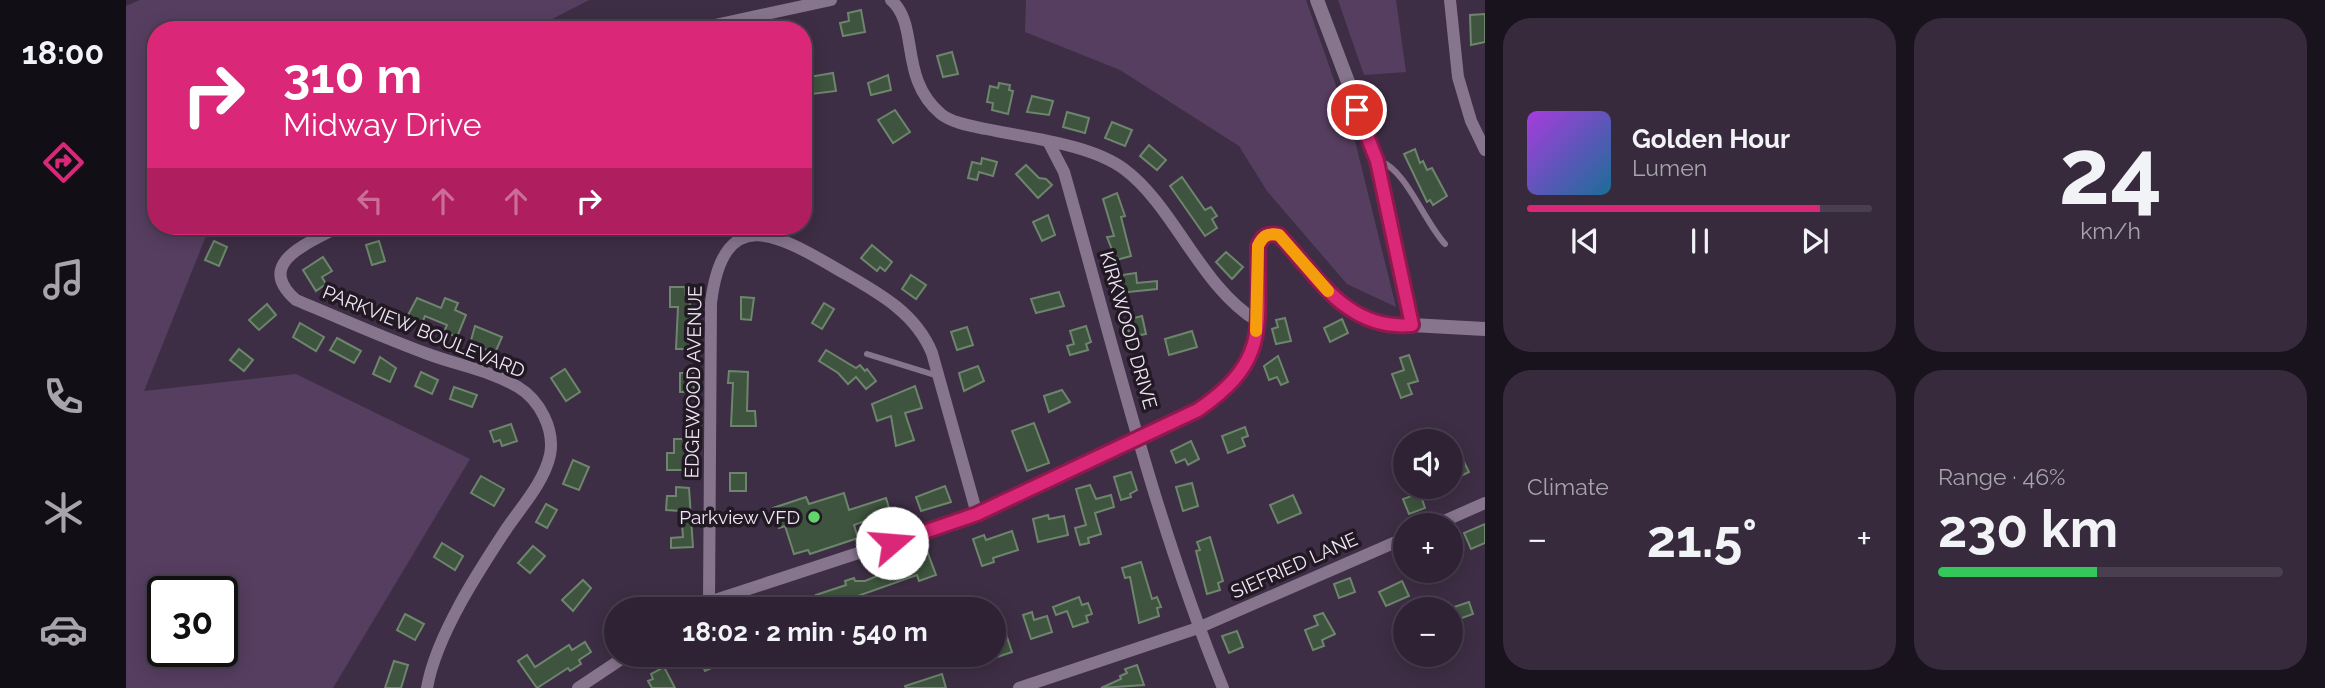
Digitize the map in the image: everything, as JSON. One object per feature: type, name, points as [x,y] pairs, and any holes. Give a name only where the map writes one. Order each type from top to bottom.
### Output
[{"type":"street","points":[[734,21],[831,0]]},
{"type":"street","points":[[891,0],[899,6],[904,20],[915,80],[925,98],[943,116],[967,125],[1095,154],[1124,169],[1144,188],[1217,286],[1243,313],[1257,321]]},
{"type":"street","points":[[1317,0],[1377,161],[1412,325]]},
{"type":"street","points":[[1450,0],[1458,77],[1471,121],[1485,150]]},
{"type":"street","name":"KIRKWOOD DRIVE","points":[[1049,143],[1064,172],[1198,628],[1223,688]]},
{"type":"street","points":[[731,597],[977,514],[1198,410],[1226,391],[1245,369],[1255,347],[1258,246],[1262,238],[1269,234],[1279,235],[1317,282],[1366,320],[1389,327],[1412,325],[1485,328]]},
{"type":"street","name":"PARKVIEW BOULEVARD","points":[[324,235],[290,254],[282,264],[279,276],[283,288],[296,300],[427,354],[518,386],[532,398],[541,412],[552,442],[550,458],[538,482],[505,532],[439,648],[427,688]]},
{"type":"street","name":"EDGEWOOD AVENUE","points":[[704,597],[711,303],[714,278],[722,259],[732,246],[748,237],[760,235]]},
{"type":"street","name":"EDGEWOOD AVENUE","points":[[769,235],[790,241],[860,282],[911,318],[925,336],[940,377],[977,514]]},
{"type":"street","points":[[1462,513],[1485,503]]},
{"type":"street","name":"SIEFRIED LANE","points":[[1019,688],[1198,628],[1393,543]]},
{"type":"street","points":[[578,688],[610,667]]},
{"type":"lane","points":[[1377,161],[1391,164],[1401,175],[1429,226],[1445,244]]},
{"type":"lane","points":[[867,354],[940,377]]},
{"type":"shaded area","points":[[140,0],[589,0],[548,21],[147,21],[147,235],[206,235],[144,391],[296,374],[470,459],[333,688],[126,688],[126,6]]},
{"type":"shaded area","points":[[1026,0],[1306,0],[1354,137],[1396,307],[1347,284],[1267,191],[1239,146],[1120,70],[1025,32]]},
{"type":"shaded area","points":[[1338,0],[1396,0],[1406,72],[1364,75]]},
{"type":"building","points":[[861,10],[865,32],[843,36],[840,23],[849,21],[848,13]]},
{"type":"building","points":[[1485,14],[1485,42],[1471,45],[1470,15]]},
{"type":"building","points":[[952,52],[958,74],[943,77],[937,56]]},
{"type":"building","points":[[833,73],[836,91],[812,94],[812,76]]},
{"type":"building","points":[[888,75],[891,90],[871,95],[868,83]]},
{"type":"building","points":[[999,83],[1010,85],[1009,90],[1013,91],[1008,114],[992,110],[993,103],[987,102],[990,86],[998,88]]},
{"type":"building","points":[[1032,96],[1053,101],[1049,115],[1027,112]]},
{"type":"building","points":[[895,110],[910,132],[893,143],[878,120]]},
{"type":"building","points":[[1067,112],[1089,118],[1085,133],[1063,127]]},
{"type":"building","points":[[1112,122],[1132,130],[1125,146],[1105,138]]},
{"type":"building","points":[[1149,145],[1166,160],[1157,170],[1140,156]]},
{"type":"building","points":[[1415,149],[1420,163],[1423,161],[1427,170],[1432,168],[1447,196],[1433,205],[1430,200],[1427,202],[1404,154]]},
{"type":"building","points":[[982,158],[997,162],[993,176],[979,172],[977,180],[968,178],[972,162],[981,164]]},
{"type":"building","points":[[1026,165],[1039,178],[1046,179],[1052,185],[1038,198],[1016,174]]},
{"type":"building","points":[[1182,177],[1205,210],[1211,207],[1217,216],[1212,219],[1217,228],[1205,236],[1170,186]]},
{"type":"building","points":[[1117,193],[1125,216],[1121,217],[1131,256],[1116,260],[1107,237],[1114,236],[1103,199]]},
{"type":"building","points":[[1048,215],[1055,235],[1042,241],[1033,222]]},
{"type":"building","points":[[214,241],[227,247],[219,266],[205,260]]},
{"type":"building","points":[[379,241],[385,261],[372,265],[366,245]]},
{"type":"building","points":[[872,245],[892,262],[885,271],[880,267],[877,271],[861,258]]},
{"type":"building","points":[[1226,252],[1243,267],[1232,279],[1216,262]]},
{"type":"building","points":[[323,257],[332,271],[322,277],[326,284],[316,291],[303,270]]},
{"type":"building","points":[[1136,273],[1137,283],[1157,281],[1157,289],[1119,293],[1118,283],[1123,283],[1122,275]]},
{"type":"building","points":[[911,275],[926,285],[916,299],[902,289]]},
{"type":"building","points":[[670,287],[685,287],[685,295],[690,295],[689,349],[676,349],[678,307],[670,307]]},
{"type":"building","points":[[1059,292],[1064,306],[1036,313],[1031,299]]},
{"type":"building","points":[[741,297],[754,298],[751,320],[741,319]]},
{"type":"building","points":[[417,298],[441,308],[445,298],[458,303],[455,310],[466,315],[457,337],[444,332],[447,325],[425,316],[422,323],[407,317]]},
{"type":"building","points":[[824,303],[834,309],[822,329],[812,323]]},
{"type":"building","points":[[267,304],[276,315],[259,330],[249,320]]},
{"type":"building","points":[[1142,316],[1146,334],[1130,337],[1126,320]]},
{"type":"building","points":[[1285,318],[1291,341],[1276,344],[1272,329],[1278,327],[1276,320]]},
{"type":"building","points":[[1342,319],[1348,333],[1330,342],[1324,328]]},
{"type":"building","points":[[300,323],[324,337],[316,351],[293,337]]},
{"type":"building","points":[[475,326],[502,337],[495,353],[470,344]]},
{"type":"building","points":[[1086,326],[1091,342],[1086,344],[1088,350],[1070,355],[1067,346],[1074,344],[1070,331]]},
{"type":"building","points":[[967,327],[973,345],[957,350],[951,332]]},
{"type":"building","points":[[1192,331],[1197,347],[1169,355],[1165,339]]},
{"type":"building","points":[[337,338],[361,351],[354,363],[330,350]]},
{"type":"building","points":[[239,349],[253,360],[244,371],[230,360]]},
{"type":"building","points":[[826,350],[856,368],[860,365],[865,371],[867,369],[876,381],[866,389],[856,377],[848,384],[838,373],[819,361]]},
{"type":"building","points":[[1409,355],[1418,381],[1408,384],[1412,394],[1401,398],[1392,374],[1404,370],[1400,358]]},
{"type":"building","points":[[1278,356],[1288,382],[1281,385],[1277,377],[1269,380],[1264,366]]},
{"type":"building","points":[[380,357],[396,368],[390,382],[373,374]]},
{"type":"building","points":[[978,366],[984,381],[964,391],[959,373]]},
{"type":"building","points":[[565,369],[580,392],[566,401],[551,378]]},
{"type":"building","points":[[729,371],[748,372],[747,411],[755,411],[756,426],[731,426],[733,383],[728,383]]},
{"type":"building","points":[[421,372],[438,380],[432,394],[415,386]]},
{"type":"building","points":[[680,373],[693,373],[694,392],[680,392]]},
{"type":"building","points":[[915,386],[922,408],[905,413],[914,440],[896,446],[891,416],[877,421],[872,404]]},
{"type":"building","points":[[454,387],[477,395],[472,407],[450,399]]},
{"type":"building","points":[[1062,390],[1070,402],[1049,412],[1044,396]]},
{"type":"building","points":[[1034,423],[1049,463],[1027,471],[1012,431]]},
{"type":"building","points":[[511,424],[517,441],[502,446],[500,440],[494,442],[490,431]]},
{"type":"building","points":[[1245,427],[1248,436],[1242,438],[1245,446],[1228,453],[1222,436]]},
{"type":"building","points":[[674,439],[687,439],[687,470],[667,470],[667,453],[674,453]]},
{"type":"building","points":[[1191,441],[1199,459],[1188,465],[1185,459],[1176,463],[1171,451]]},
{"type":"building","points":[[573,460],[589,467],[579,490],[563,484]]},
{"type":"building","points":[[1463,460],[1469,472],[1463,475]]},
{"type":"building","points":[[1131,472],[1137,490],[1130,494],[1131,497],[1121,500],[1114,477]]},
{"type":"building","points":[[730,473],[746,473],[746,491],[730,491]]},
{"type":"building","points":[[481,476],[504,489],[494,506],[471,493]]},
{"type":"building","points":[[1192,483],[1198,506],[1183,511],[1176,487]]},
{"type":"building","points":[[1090,485],[1096,499],[1111,495],[1114,507],[1095,513],[1101,534],[1088,538],[1089,543],[1080,545],[1075,528],[1086,525],[1076,489]]},
{"type":"building","points":[[945,486],[951,502],[921,511],[916,497]]},
{"type":"building","points":[[676,487],[689,488],[693,547],[671,548],[671,538],[683,537],[681,511],[666,510],[667,496],[676,496]]},
{"type":"building","name":"Parkview VFD","points":[[844,493],[849,510],[886,498],[890,511],[854,525],[858,538],[810,554],[808,550],[794,554],[785,526],[779,528],[773,508],[806,497],[809,504]]},
{"type":"building","points":[[1293,495],[1301,513],[1278,523],[1270,505]]},
{"type":"building","points":[[1403,499],[1422,499],[1425,508],[1409,513]]},
{"type":"building","points":[[546,504],[557,510],[547,528],[536,522]]},
{"type":"building","points":[[1048,515],[1049,519],[1064,516],[1068,535],[1038,542],[1033,519]]},
{"type":"building","points":[[1485,524],[1485,543],[1471,549],[1464,533]]},
{"type":"building","points":[[1012,531],[1018,550],[993,558],[994,562],[982,566],[973,539],[984,535],[986,540]]},
{"type":"building","points":[[1210,537],[1223,581],[1218,583],[1220,590],[1207,594],[1196,551],[1200,550],[1197,542]]},
{"type":"building","points":[[442,543],[463,556],[455,570],[434,557]]},
{"type":"building","points":[[533,546],[545,556],[530,573],[518,563]]},
{"type":"building","points":[[927,551],[936,575],[919,581],[917,575],[855,597],[817,597],[816,595],[846,585],[845,581],[854,578],[855,581],[865,581],[912,562],[911,557]]},
{"type":"building","points":[[1141,562],[1152,599],[1157,597],[1161,607],[1157,608],[1159,616],[1139,623],[1130,577],[1125,578],[1122,568]]},
{"type":"building","points":[[1350,578],[1355,592],[1339,598],[1334,584]]},
{"type":"building","points":[[583,580],[591,588],[573,611],[562,600]]},
{"type":"building","points":[[1403,583],[1409,596],[1393,597],[1393,603],[1386,606],[1379,592]]},
{"type":"building","points":[[1079,597],[1082,605],[1088,603],[1092,614],[1086,616],[1088,622],[1073,627],[1067,611],[1056,615],[1053,607]]},
{"type":"building","points":[[1469,602],[1473,614],[1463,618],[1463,604]]},
{"type":"building","points":[[1032,612],[1034,620],[1047,616],[1052,632],[1031,639],[1023,615]]},
{"type":"building","points":[[1323,613],[1335,634],[1322,640],[1324,646],[1313,650],[1305,630],[1318,625],[1314,616]]},
{"type":"building","points":[[405,614],[424,624],[415,640],[397,630]]},
{"type":"building","points":[[1237,631],[1243,647],[1229,653],[1222,636]]},
{"type":"building","points":[[1006,634],[1012,652],[1006,654]]},
{"type":"building","points":[[585,642],[591,652],[579,660],[581,664],[570,671],[568,668],[537,688],[518,661],[527,655],[535,667],[569,645],[572,650]]},
{"type":"building","points":[[394,661],[408,665],[401,688],[385,688]]},
{"type":"building","points":[[1137,665],[1144,685],[1101,688],[1121,679],[1120,676],[1127,673],[1125,669]]},
{"type":"building","points":[[664,667],[675,688],[652,688],[648,681],[653,679],[651,674]]},
{"type":"building","points":[[942,674],[946,688],[905,686]]},
{"type":"slow traffic","points":[[1256,331],[1258,246],[1262,238],[1269,234],[1279,235],[1317,282],[1328,291]]},
{"type":"place","name":"Parkview VFD","points":[[814,517]]},
{"type":"route","points":[[892,543],[977,514],[1198,410],[1226,391],[1245,369],[1255,347],[1258,246],[1262,238],[1269,234],[1279,235],[1317,282],[1366,320],[1389,327],[1412,325],[1377,161],[1357,110]]}]
